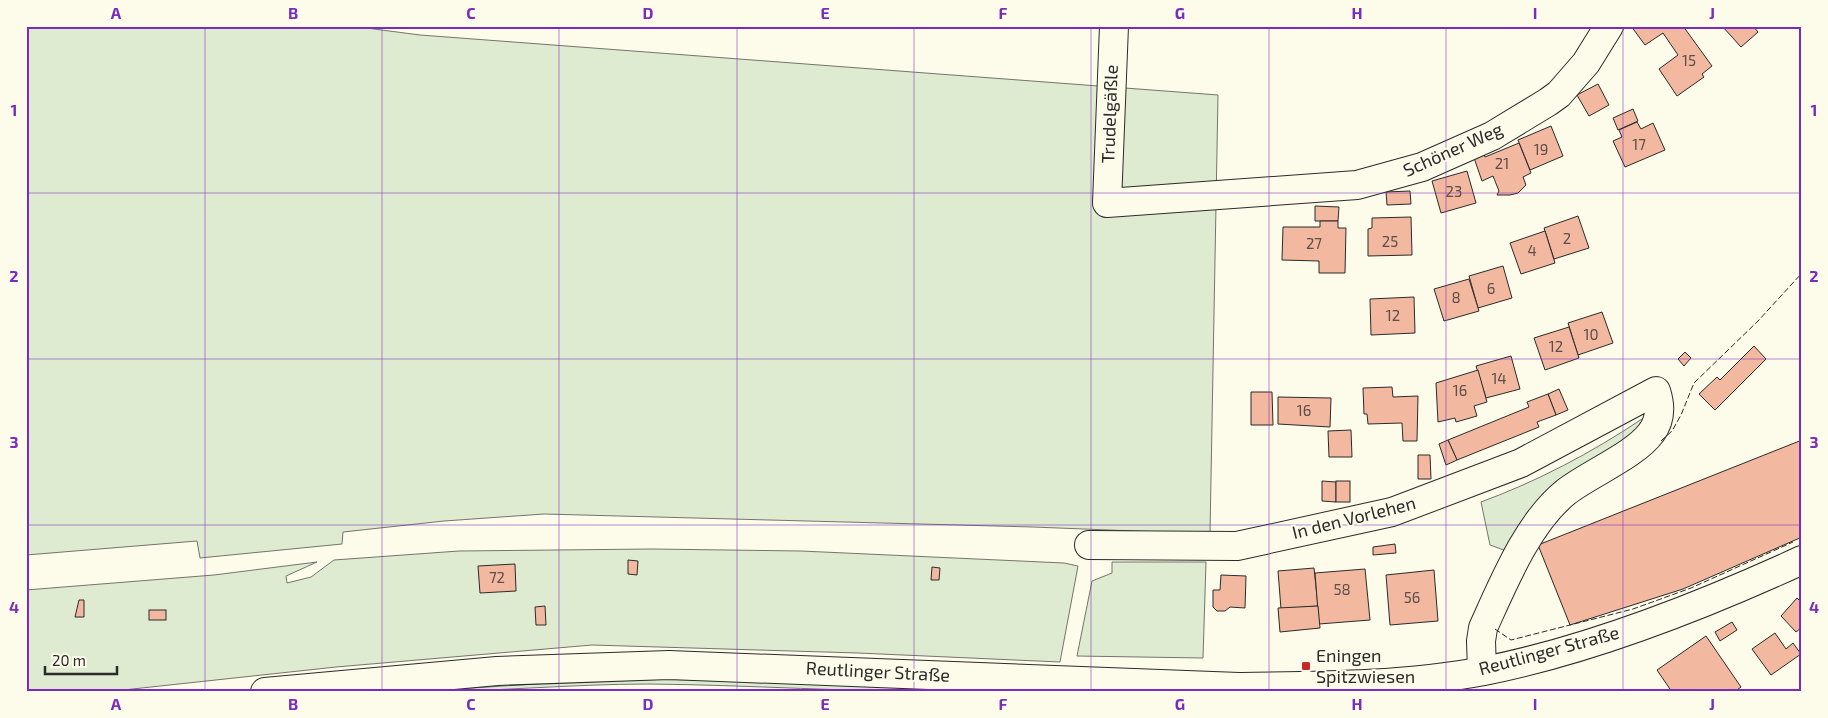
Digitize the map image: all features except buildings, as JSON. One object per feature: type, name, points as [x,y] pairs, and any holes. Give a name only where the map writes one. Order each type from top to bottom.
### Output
[{"type":"street","name":"Trudelgäßle","points":[[1107,203],[1114,26]]},
{"type":"street","name":"Schöner Weg","points":[[1107,203],[1358,185],[1422,167],[1492,136],[1559,94],[1586,63],[1609,26]]},
{"type":"street","name":"In den Vorlehen","points":[[1089,545],[1237,546],[1392,512],[1521,463],[1656,391],[1660,402],[1659,420],[1650,435],[1564,493],[1546,513],[1526,543],[1483,628],[1481,641],[1482,671]]},
{"type":"street","name":"Reutlinger Straße","points":[[265,692],[498,671],[669,665],[1144,688],[1237,690],[1382,683],[1482,671],[1578,646],[1735,591],[1802,560]]},
{"type":"green space","points":[[26,26],[351,26],[420,35],[1218,95],[1210,534],[1033,527],[544,514],[444,521],[343,532],[342,544],[200,558],[197,541],[26,555]]},
{"type":"green space","points":[[1642,419],[1645,426],[1512,553],[1490,545],[1481,502],[1523,485],[1564,465]]},
{"type":"green space","points":[[652,549],[801,551],[1064,563],[1078,566],[1060,662],[858,653],[592,645],[336,667],[114,691],[26,692],[26,590],[214,575],[317,562],[286,576],[287,583],[311,577],[334,560],[459,551]]},
{"type":"green space","points":[[1112,562],[1206,562],[1203,658],[1077,656],[1092,581],[1112,573]]},
{"type":"green space","points":[[611,679],[715,680],[954,690],[953,692],[915,692],[649,684],[411,692]]},
{"type":"fence","points":[[1661,441],[1672,431],[1681,415],[1694,383],[1758,321],[1802,273]]},
{"type":"fence","points":[[1495,629],[1511,640],[1633,609],[1691,588],[1793,542]]},
{"type":"fence","points":[[603,692],[706,692]]},
{"type":"place","name":"Eningen Spitzwiesen","points":[[1306,666]]}]
